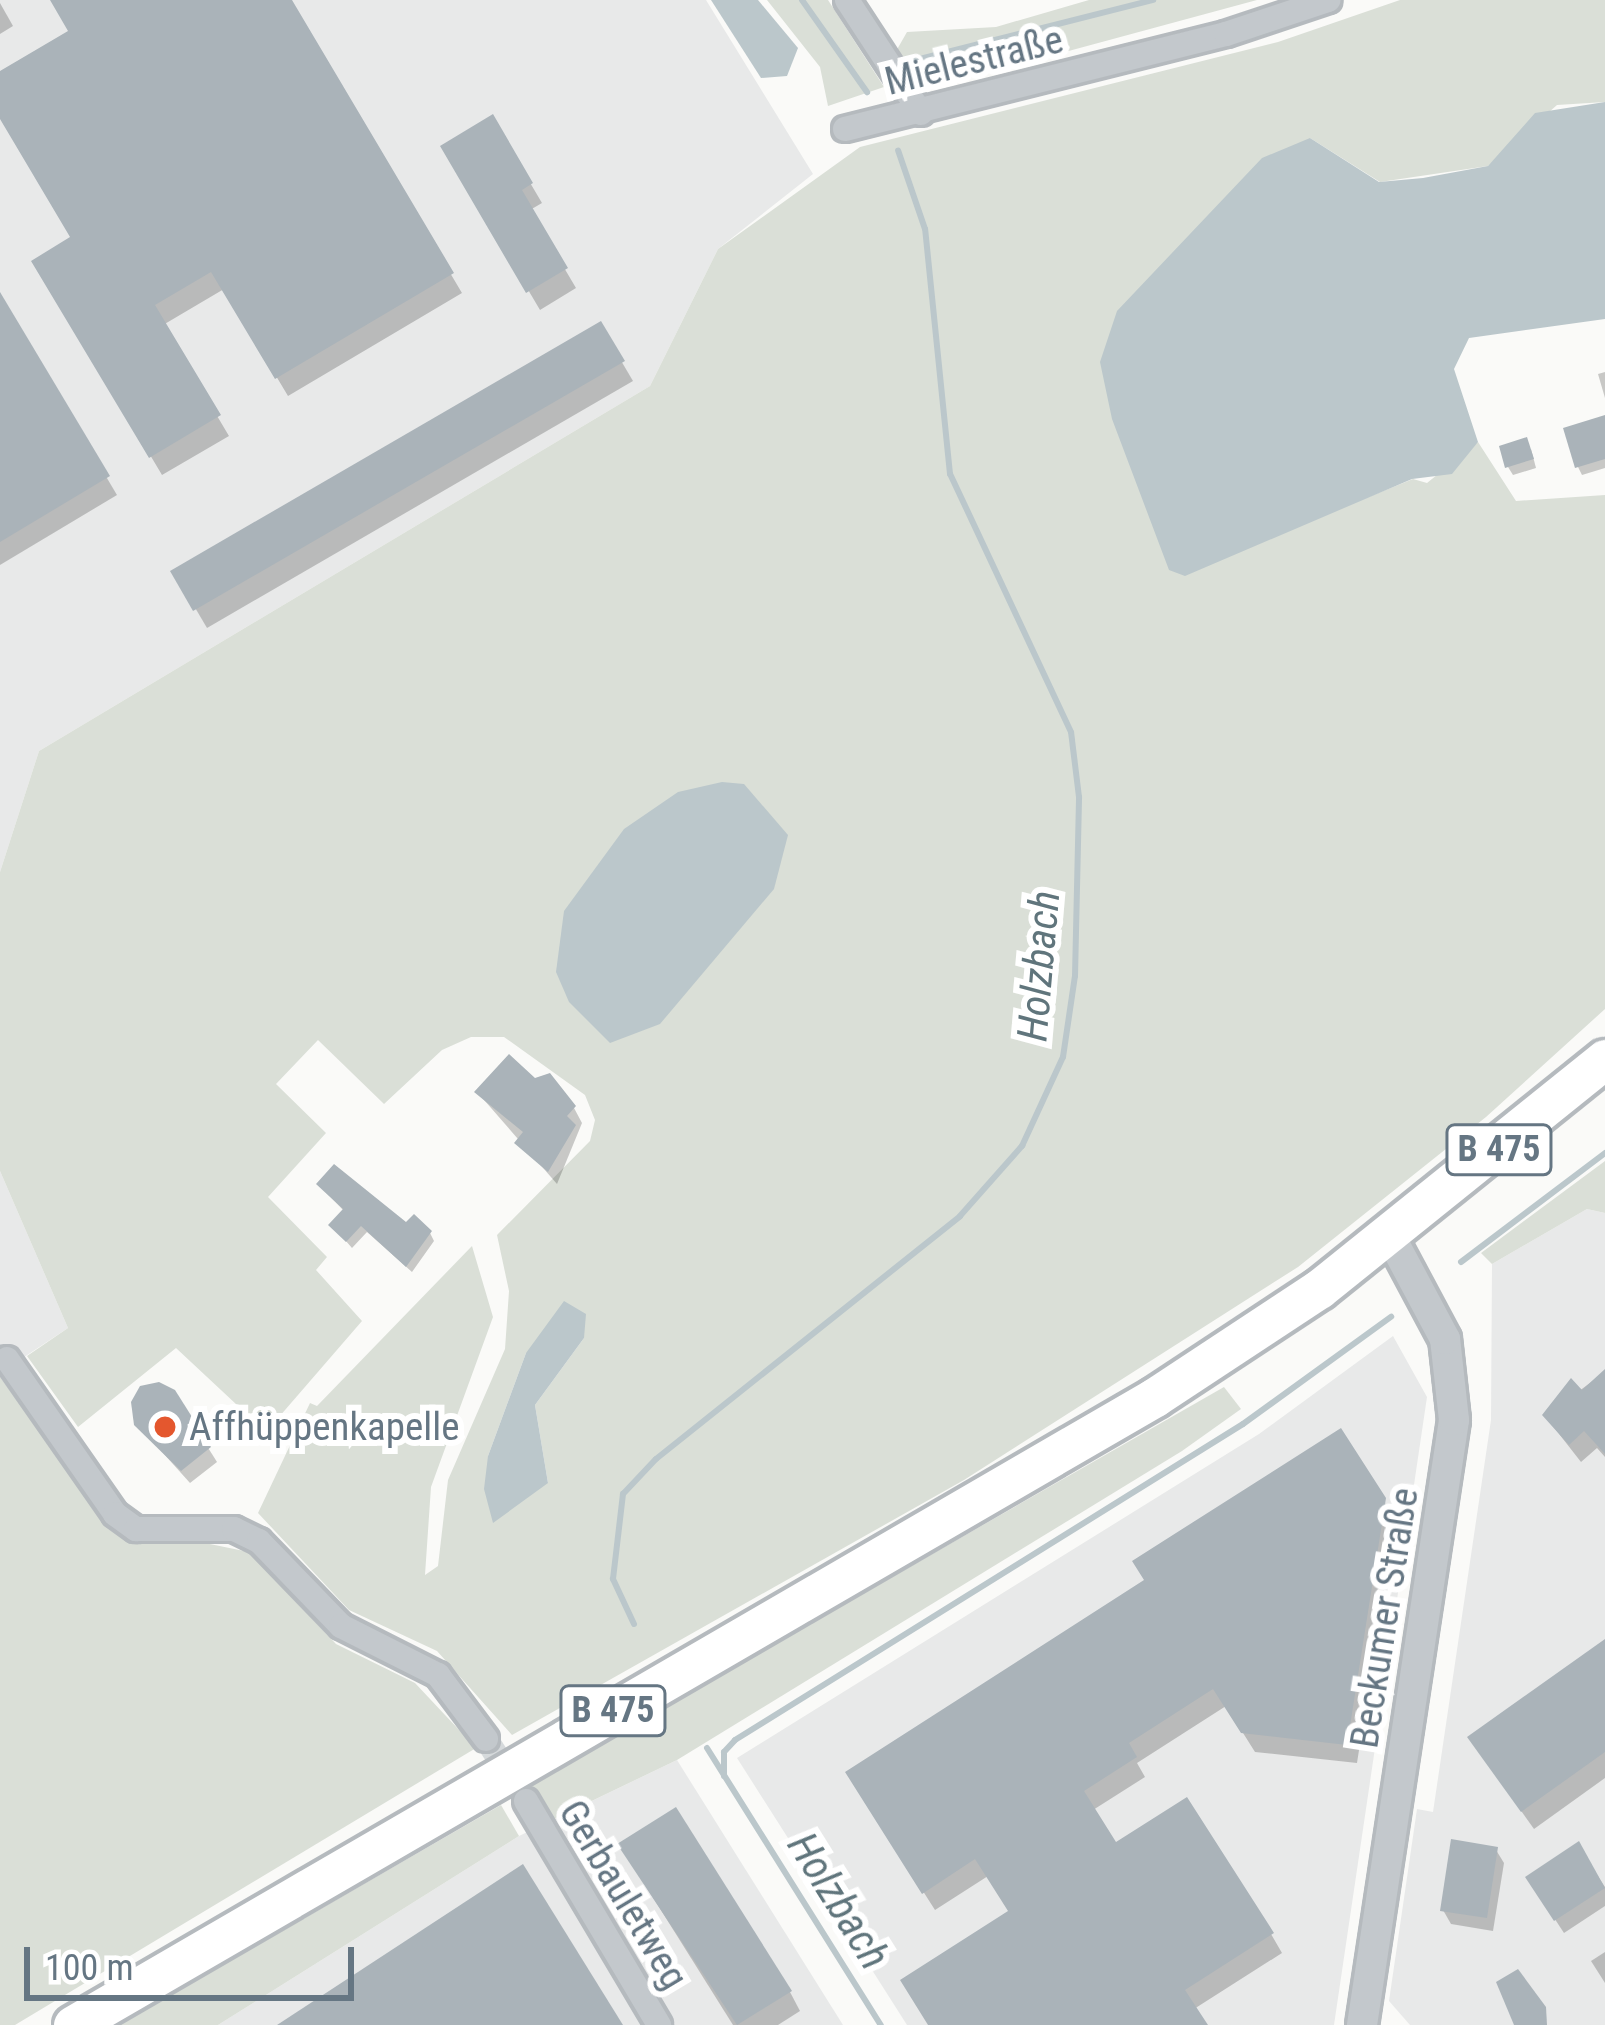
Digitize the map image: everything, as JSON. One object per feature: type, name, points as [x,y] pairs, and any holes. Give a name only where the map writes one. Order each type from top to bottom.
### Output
[{"type":"main road","name":"B 475","points":[[73,2025],[268,1906],[981,1504],[1155,1397],[1390,1236],[1605,1059]]},
{"type":"street","points":[[848,0],[921,113]]},
{"type":"street","name":"Mielestraße","points":[[845,129],[921,113],[1328,0]]},
{"type":"street","name":"Beckumer Straße","points":[[1362,2025],[1454,1420],[1445,1339],[1390,1236]]},
{"type":"street","points":[[7,1359],[116,1514],[136,1529],[234,1528],[259,1541],[341,1627],[415,1657],[438,1675],[486,1739]]},
{"type":"street","name":"Gerbauletweg","points":[[526,1802],[659,2025]]},
{"type":"shaded area","points":[[0,0],[706,0],[813,174],[718,249],[650,386],[39,751],[0,872]]},
{"type":"shaded area","points":[[711,0],[758,0],[798,48],[787,76],[761,78]]},
{"type":"shaded area","points":[[767,0],[828,0],[884,87],[828,106],[820,67]]},
{"type":"shaded area","points":[[1089,0],[1257,0],[917,92],[895,53],[907,32],[996,27]]},
{"type":"shaded area","points":[[1400,0],[1605,0],[1605,102],[1557,105],[1488,166],[1380,182],[1310,138],[1304,523],[1413,479],[1427,483],[1478,442],[1516,501],[1605,495],[1605,1009],[1486,1117],[1298,1267],[964,1480],[512,1735],[437,1651],[349,1610],[258,1513],[310,1403],[317,1406],[472,1246],[493,1317],[431,1487],[425,1575],[438,1566],[448,1480],[505,1349],[509,1291],[497,1235],[590,1141],[595,1120],[585,1095],[504,1037],[471,1037],[442,1050],[384,1104],[318,1040],[276,1084],[326,1133],[268,1197],[327,1257],[316,1270],[362,1321],[266,1432],[176,1348],[78,1427],[27,1356],[68,1328],[0,1171],[0,872],[39,751],[650,386],[718,249],[860,147],[1278,42]],"holes":[[[584,1338],[535,1405],[548,1483],[488,1456],[526,1353]]]},
{"type":"shaded area","points":[[1605,102],[1605,319],[1469,338],[1454,369],[1478,442],[1452,474],[1412,479],[1185,576],[1169,570],[1112,419],[1100,362],[1117,311],[1262,158],[1310,138],[1379,182],[1423,178],[1488,166],[1535,113]]},
{"type":"shaded area","points":[[722,782],[744,784],[788,835],[774,889],[660,1024],[610,1043],[569,1002],[556,972],[564,911],[624,829],[678,792]]},
{"type":"shaded area","points":[[1605,1161],[1605,1213],[1587,1209],[1492,1264],[1481,1253]]},
{"type":"shaded area","points":[[0,1171],[68,1328],[0,1373]]},
{"type":"shaded area","points":[[1587,1209],[1605,1213],[1605,2025],[1410,2025],[1389,2001],[1417,1809],[1433,1812],[1491,1420],[1492,1264]]},
{"type":"shaded area","points":[[564,1301],[586,1314],[584,1338],[535,1405],[548,1483],[493,1523],[484,1489],[488,1456],[526,1353]]},
{"type":"shaded area","points":[[1393,1336],[1427,1397],[1334,2025],[907,2025],[737,1758],[1259,1434]]},
{"type":"shaded area","points":[[0,1377],[107,1523],[249,1552],[336,1644],[415,1683],[476,1748],[15,2025],[0,2025]]},
{"type":"shaded area","points":[[1224,1387],[1241,1409],[1182,1451],[677,1760],[550,1821],[527,1786]]},
{"type":"shaded area","points":[[677,1760],[843,2025],[218,2025],[519,1836]]},
{"type":"shaded area","points":[[501,1805],[519,1836],[218,2025],[119,2025]]},
{"type":"building","points":[[50,0],[292,0],[454,273],[275,379],[211,272],[155,305],[221,415],[149,458],[31,261],[70,237],[0,119],[0,71],[68,31]]},
{"type":"building","points":[[493,114],[533,183],[522,190],[568,268],[526,293],[440,146]]},
{"type":"building","points":[[0,292],[110,476],[0,542]]},
{"type":"building","points":[[601,321],[625,361],[193,611],[170,571]]},
{"type":"building","points":[[1605,415],[1605,459],[1575,468],[1563,428]]},
{"type":"building","points":[[1527,437],[1534,459],[1505,468],[1499,446]]},
{"type":"building","points":[[509,1054],[535,1078],[550,1073],[576,1106],[567,1116],[576,1125],[548,1172],[514,1143],[523,1132],[474,1092]]},
{"type":"building","points":[[334,1164],[406,1222],[414,1214],[432,1231],[406,1267],[361,1226],[346,1242],[328,1225],[343,1209],[316,1184]]},
{"type":"building","points":[[1605,1369],[1605,1454],[1584,1431],[1569,1445],[1542,1415],[1571,1378],[1582,1390]]},
{"type":"building","name":"Affhüppenkapelle","points":[[159,1382],[175,1390],[211,1447],[181,1471],[134,1425],[131,1402],[140,1386]]},
{"type":"building","points":[[1341,1428],[1386,1498],[1347,1745],[1241,1733],[1213,1689],[1129,1743],[1137,1757],[1084,1791],[1116,1842],[1187,1797],[1274,1933],[1185,1990],[1208,2025],[928,2025],[900,1980],[1008,1911],[975,1859],[922,1894],[845,1772],[1144,1580],[1132,1561]]},
{"type":"building","points":[[1605,1639],[1605,1752],[1521,1812],[1467,1737]]},
{"type":"building","points":[[676,1807],[792,1991],[737,2025],[617,1844]]},
{"type":"building","points":[[1451,1839],[1498,1847],[1487,1918],[1440,1911]]},
{"type":"building","points":[[1579,1841],[1605,1888],[1554,1921],[1525,1877]]},
{"type":"building","points":[[523,1864],[623,2025],[277,2025]]},
{"type":"building","points":[[1518,1969],[1546,2007],[1547,2025],[1514,2025],[1496,1982]]},
{"type":"waterway","name":"Holzbach","points":[[802,0],[867,92]]},
{"type":"waterway","points":[[908,62],[1153,0]]},
{"type":"waterway","name":"Holzbach","points":[[634,1624],[613,1579],[623,1494],[656,1459],[960,1216],[1022,1146],[1063,1057],[1075,976],[1079,797],[1071,732],[950,474],[925,229],[898,150]]},
{"type":"waterway","points":[[1461,1262],[1605,1153]]},
{"type":"waterway","points":[[724,1776],[724,1752],[735,1740],[1243,1424],[1391,1317]]},
{"type":"waterway","name":"Holzbach","points":[[707,1748],[881,2025]]},
{"type":"tunnel","points":[[486,1739],[526,1801]]},
{"type":"place","name":"Affhüppenkapelle","points":[[165,1427]]}]
